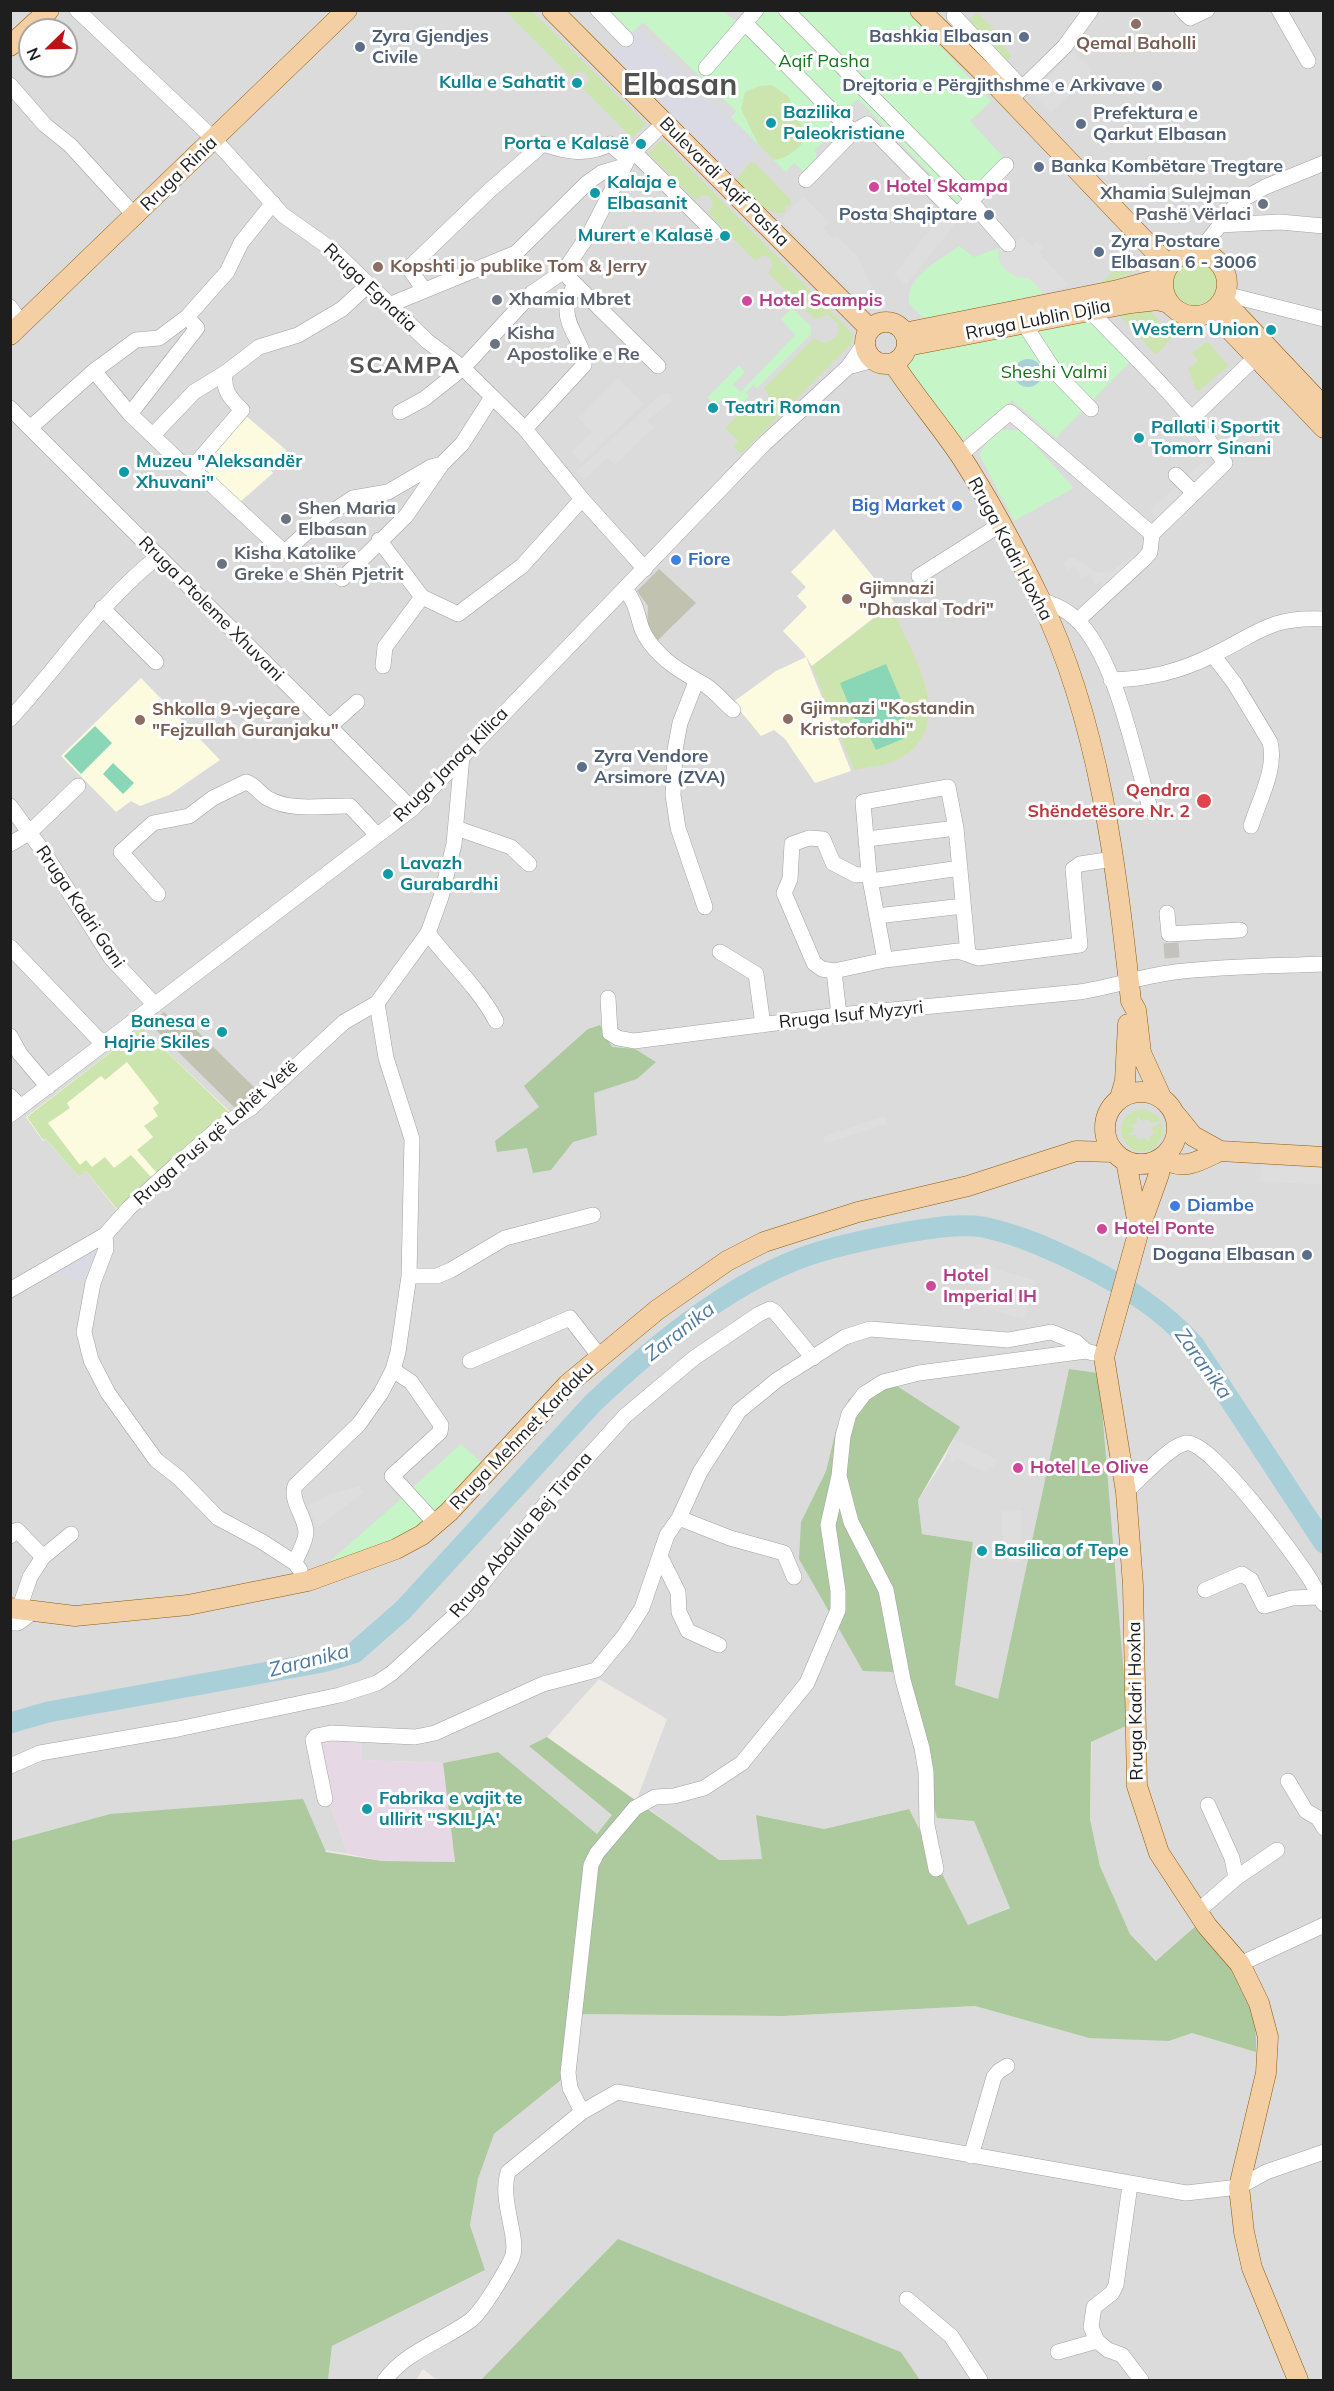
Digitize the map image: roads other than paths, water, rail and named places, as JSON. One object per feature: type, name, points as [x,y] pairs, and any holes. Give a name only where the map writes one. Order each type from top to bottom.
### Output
[{"type":"main road","points":[[14,36],[49,10]]},
{"type":"main road","name":"Rruga Rinia","points":[[16,330],[347,10]]},
{"type":"main road","name":"Bulevardi Aqif Pasha","points":[[552,10],[664,123],[869,344]]},
{"type":"main road","points":[[920,10],[1017,93]]},
{"type":"main road","points":[[946,13],[1169,267]]},
{"type":"main road","points":[[1222,298],[1201,315],[1189,316],[1178,311],[1169,303],[1164,294],[1169,267],[1189,252],[1211,256],[1220,264],[1226,276],[1222,298],[1256,357],[1323,428]]},
{"type":"main road","name":"Rruga Lublin Djlia","points":[[906,339],[1118,290],[1169,267]]},
{"type":"main road","points":[[1222,298],[1323,407]]},
{"type":"main road","name":"Rruga Lublin Djlia","points":[[906,339],[1158,300],[1169,303]]},
{"type":"main road","points":[[888,322],[906,339],[902,357],[893,363],[881,364],[869,344],[875,325],[888,322]]},
{"type":"main road","name":"Rruga Kadri Hoxha","points":[[893,363],[960,455],[1000,524],[1040,600],[1076,695],[1101,793],[1113,859],[1130,992],[1125,1081],[1120,1098]]},
{"type":"main road","name":"Rruga Kadri Hoxha","points":[[1130,992],[1136,1010],[1142,1053],[1161,1097]]},
{"type":"main road","points":[[1175,1114],[1178,1124],[1175,1143],[1162,1159],[1145,1165],[1120,1157],[1107,1140],[1105,1126],[1112,1106],[1120,1098],[1140,1091],[1161,1097],[1175,1114],[1193,1136],[1220,1151],[1323,1157]]},
{"type":"main road","name":"Rruga Mehmet Kardaku","points":[[18,1613],[75,1616],[189,1605],[308,1581],[396,1549],[436,1524],[568,1384],[696,1281],[764,1242],[858,1212],[968,1186],[1076,1151],[1105,1126]]},
{"type":"main road","name":"Rruga Mehmet Kardaku","points":[[1076,1151],[1120,1157]]},
{"type":"main road","points":[[1157,1182],[1220,1151]]},
{"type":"main road","name":"Rruga Kadri Hoxha","points":[[1120,1157],[1139,1230]]},
{"type":"main road","points":[[1162,1159],[1176,1165],[1192,1164]]},
{"type":"main road","name":"Rruga Kadri Hoxha","points":[[1162,1159],[1157,1182],[1099,1351],[1126,1492],[1133,1596],[1137,1786],[1159,1853],[1197,1912],[1240,1964],[1265,2019],[1269,2055],[1239,2187],[1244,2232],[1252,2268],[1298,2380]]},
{"type":"street","name":"Rruga Egnatia","points":[[77,10],[215,140],[283,215],[334,251],[427,341],[464,368],[525,429],[582,499],[645,569]]},
{"type":"street","points":[[598,10],[626,39]]},
{"type":"street","points":[[706,68],[756,10]]},
{"type":"street","points":[[786,10],[972,198],[974,205],[1008,244]]},
{"type":"street","points":[[1017,93],[1065,46],[1091,10]]},
{"type":"street","points":[[1182,10],[1190,18],[1207,10]]},
{"type":"street","points":[[1279,10],[1308,62]]},
{"type":"street","points":[[745,23],[853,132]]},
{"type":"street","points":[[10,86],[45,125],[70,145],[135,216]]},
{"type":"street","points":[[389,305],[516,253],[587,183],[632,155],[664,123]]},
{"type":"street","points":[[806,180],[853,132],[867,124],[957,215],[1006,165]]},
{"type":"street","points":[[424,290],[409,268],[490,190],[543,144],[576,152],[601,149],[610,144],[632,155],[714,232]]},
{"type":"street","points":[[400,412],[424,399],[464,368],[532,293],[564,271],[591,231],[632,155]]},
{"type":"street","points":[[1199,252],[1238,202],[1265,187],[1323,163]]},
{"type":"street","points":[[130,414],[227,272],[240,243],[273,203]]},
{"type":"street","points":[[1219,225],[1280,222],[1323,226]]},
{"type":"street","points":[[564,271],[574,285],[658,366]]},
{"type":"street","points":[[153,435],[194,392],[225,373],[259,347],[298,335],[342,309],[368,285]]},
{"type":"street","points":[[525,429],[584,365],[584,357],[567,316],[569,296],[574,285]]},
{"type":"street","points":[[1222,298],[1323,312]]},
{"type":"street","points":[[1222,298],[1323,319]]},
{"type":"street","points":[[10,308],[16,330]]},
{"type":"street","points":[[1078,620],[1144,559],[1150,552],[1152,534],[1225,463],[1191,419],[1089,310]]},
{"type":"street","points":[[30,428],[94,371],[136,340],[159,338],[192,323]]},
{"type":"street","points":[[1026,327],[1056,373],[1091,409]]},
{"type":"street","name":"Rruga Janaq Kilica","points":[[14,1106],[48,1087],[412,809],[764,444],[869,344]]},
{"type":"street","points":[[1191,419],[1256,357]]},
{"type":"street","points":[[94,371],[130,414],[177,459],[192,468],[286,551],[321,519],[353,498],[388,492],[431,467],[442,464]]},
{"type":"street","points":[[192,468],[242,410],[228,396],[224,386],[225,373]]},
{"type":"street","points":[[342,579],[406,516],[442,464],[462,444],[492,397]]},
{"type":"street","points":[[960,455],[1010,412],[1152,534]]},
{"type":"street","name":"Rruga Ptoleme Xhuvani","points":[[12,414],[30,428],[328,728],[412,809]]},
{"type":"street","points":[[1176,475],[1194,493]]},
{"type":"street","points":[[380,540],[422,597],[458,614],[522,566],[582,499]]},
{"type":"street","points":[[919,576],[1000,524]]},
{"type":"street","points":[[10,719],[40,687],[79,634],[102,608],[159,556]]},
{"type":"street","points":[[626,589],[636,603],[640,626],[652,646],[681,674],[705,686],[733,710]]},
{"type":"street","points":[[383,666],[385,647],[422,597]]},
{"type":"street","points":[[1040,600],[1061,607],[1078,620],[1100,655],[1111,680],[1150,808]]},
{"type":"street","points":[[102,608],[156,662]]},
{"type":"street","points":[[1111,680],[1156,677],[1213,655],[1271,623],[1303,618],[1323,620]]},
{"type":"street","points":[[1213,655],[1241,694],[1270,742],[1273,753],[1270,770],[1251,826]]},
{"type":"street","points":[[696,682],[680,723],[675,750],[673,795],[678,828],[705,907]]},
{"type":"street","points":[[328,728],[357,702]]},
{"type":"street","name":"Rruga Pusi që Lahët Vetë","points":[[10,1290],[105,1235],[129,1208],[220,1127],[251,1108],[344,1022],[377,1003],[428,933],[441,897],[456,828],[462,756]]},
{"type":"street","points":[[158,894],[120,852],[153,823],[189,816],[213,798],[246,782],[267,798],[283,804],[350,806],[377,835]]},
{"type":"street","points":[[10,844],[29,833],[78,786]]},
{"type":"street","points":[[885,960],[870,877],[863,802],[948,787],[956,828],[968,954]]},
{"type":"street","name":"Rruga Kadri Gani","points":[[10,806],[111,958],[155,1005]]},
{"type":"street","points":[[456,828],[512,847],[529,864]]},
{"type":"street","points":[[867,839],[956,828]]},
{"type":"street","points":[[960,868],[870,877],[856,875],[833,864],[823,839],[809,838],[792,844],[789,879],[784,893],[814,963],[822,969],[834,971],[885,960],[957,951],[978,958],[1080,945],[1073,869],[1080,864],[1113,859]]},
{"type":"street","points":[[877,916],[963,906]]},
{"type":"street","points":[[1167,913],[1170,938],[1240,930]]},
{"type":"street","points":[[428,933],[449,961],[481,994],[496,1021]]},
{"type":"street","points":[[10,947],[103,1044]]},
{"type":"street","points":[[720,952],[756,974],[763,1025]]},
{"type":"street","name":"Rruga Isuf Myzyri","points":[[608,998],[610,1033],[618,1038],[634,1041],[839,1015],[1079,992],[1130,992],[1173,965],[1323,964]]},
{"type":"street","points":[[834,971],[839,1015]]},
{"type":"street","points":[[295,1563],[299,1549],[306,1538],[306,1530],[294,1496],[295,1486],[359,1424],[381,1393],[393,1370],[410,1276],[412,1139],[380,1035],[377,1003]]},
{"type":"street","points":[[10,1036],[20,1054],[48,1087]]},
{"type":"street","points":[[410,1276],[437,1276],[505,1238],[593,1215]]},
{"type":"street","points":[[105,1235],[106,1249],[93,1283],[84,1332],[91,1360],[108,1393],[156,1460],[179,1478],[218,1518],[295,1563],[308,1581]]},
{"type":"street","name":"Rruga Abdulla Bej Tirana","points":[[10,1766],[39,1753],[189,1726],[340,1695],[377,1683],[392,1673],[464,1607],[547,1502],[625,1416],[694,1358],[770,1310],[775,1312],[813,1358]]},
{"type":"street","points":[[470,1361],[570,1318],[600,1357]]},
{"type":"street","points":[[325,1799],[313,1740],[316,1736],[331,1733],[415,1737],[435,1734],[543,1684],[596,1670],[624,1636],[642,1608],[661,1558],[667,1534],[679,1518],[700,1472],[740,1410],[777,1380],[845,1337],[870,1329],[1008,1340],[1051,1332],[1099,1351]]},
{"type":"street","points":[[582,2112],[570,2088],[568,2073],[591,1865],[597,1853],[635,1808],[655,1797],[674,1796],[704,1788],[742,1763],[807,1683],[838,1610],[838,1591],[828,1525],[839,1476],[843,1436],[849,1414],[864,1394],[883,1382],[920,1372],[1099,1351]]},
{"type":"street","points":[[393,1370],[411,1382],[441,1425],[440,1432],[392,1476],[436,1524]]},
{"type":"street","points":[[1126,1492],[1172,1450],[1185,1443],[1196,1443],[1228,1473],[1273,1525],[1321,1601]]},
{"type":"street","points":[[839,1476],[850,1522],[886,1590],[903,1680],[922,1748],[926,1772],[927,1825],[936,1869]]},
{"type":"street","points":[[679,1518],[739,1541],[784,1552],[794,1577]]},
{"type":"street","points":[[10,1536],[17,1530],[43,1557]]},
{"type":"street","points":[[18,1613],[30,1577],[43,1557],[70,1534]]},
{"type":"street","points":[[661,1558],[678,1592],[679,1612],[688,1631],[719,1645]]},
{"type":"street","points":[[1204,1590],[1242,1574],[1251,1580],[1264,1606],[1293,1598],[1321,1601]]},
{"type":"street","points":[[1288,1781],[1306,1811],[1318,1818],[1323,1828]]},
{"type":"street","points":[[1208,1805],[1232,1858],[1236,1878]]},
{"type":"street","points":[[1197,1912],[1236,1878],[1277,1850]]},
{"type":"street","points":[[1240,1964],[1323,1925]]},
{"type":"street","points":[[971,2156],[994,2078],[1007,2066]]},
{"type":"street","points":[[385,2380],[392,2371],[418,2350],[473,2318],[513,2256],[503,2186],[508,2172],[582,2112],[617,2092],[631,2092],[1130,2185],[1186,2193],[1239,2187],[1266,2172],[1323,2152]]},
{"type":"street","points":[[1130,2185],[1116,2285],[1113,2293],[1094,2307],[1090,2314],[1091,2327],[1096,2341],[1107,2350],[1122,2355],[1141,2380]]},
{"type":"street","points":[[907,2299],[951,2336],[980,2380]]},
{"type":"street","points":[[1058,2352],[1096,2341]]},
{"type":"water","points":[[1028,359],[1038,363],[1042,373],[1038,383],[1028,387],[1018,383],[1014,373],[1018,363]]},
{"type":"waterway","name":"Zaranika","points":[[10,1723],[48,1712],[323,1662],[354,1653],[403,1610],[593,1403],[639,1361],[691,1320],[746,1284],[801,1258],[851,1243],[932,1228],[983,1227],[1023,1238],[1100,1274],[1157,1310],[1194,1345],[1324,1543]]},
{"type":"tunnel","points":[[1171,943],[1172,958]]},
{"type":"place","name":"Qemal Baholli","points":[[1136,24]]},
{"type":"place","name":"Bashkia Elbasan","points":[[1024,37]]},
{"type":"place","name":"Zyra Gjendjes Civile","points":[[360,47]]},
{"type":"place","name":"Kulla e Sahatit","points":[[577,83]]},
{"type":"place","name":"Drejtoria e Përgjithshme e Arkivave","points":[[1157,86]]},
{"type":"place","name":"Bazilika Paleokristiane","points":[[771,123]]},
{"type":"place","name":"Prefektura e Qarkut Elbasan","points":[[1081,124]]},
{"type":"place","name":"Porta e Kalasë","points":[[641,144]]},
{"type":"place","name":"Banka Kombëtare Tregtare","points":[[1039,167]]},
{"type":"place","name":"Hotel Skampa","points":[[874,187]]},
{"type":"place","name":"Kalaja e Elbasanit","points":[[595,193]]},
{"type":"place","name":"Xhamia Sulejman Pashë Vërlaci","points":[[1263,204]]},
{"type":"place","name":"Posta Shqiptare","points":[[989,215]]},
{"type":"place","name":"Murert e Kalasë","points":[[725,236]]},
{"type":"place","name":"Zyra Postare Elbasan 6 - 3006","points":[[1099,252]]},
{"type":"place","name":"Kopshti jo publike Tom & Jerry","points":[[378,267]]},
{"type":"place","name":"Xhamia Mbret","points":[[497,300]]},
{"type":"place","name":"Hotel Scampis","points":[[747,301]]},
{"type":"place","name":"Western Union","points":[[1271,330]]},
{"type":"place","name":"Kisha Apostolike e Re","points":[[495,344]]},
{"type":"place","name":"Teatri Roman","points":[[713,408]]},
{"type":"place","name":"Pallati i Sportit Tomorr Sinani","points":[[1139,438]]},
{"type":"place","name":"Muzeu \"Aleksandër Xhuvani\"","points":[[124,472]]},
{"type":"place","name":"Big Market","points":[[957,506]]},
{"type":"place","name":"Shen Maria Elbasan","points":[[286,519]]},
{"type":"place","name":"Fiore","points":[[676,560]]},
{"type":"place","name":"Kisha Katolike Greke e Shën Pjetrit","points":[[222,564]]},
{"type":"place","name":"Gjimnazi \"Dhaskal Todri\"","points":[[847,599]]},
{"type":"place","name":"Gjimnazi \"Kostandin Kristoforidhi\"","points":[[788,719]]},
{"type":"place","name":"Shkolla 9-vjeçare \"Fejzullah Guranjaku\"","points":[[140,720]]},
{"type":"place","name":"Zyra Vendore Arsimore (ZVA)","points":[[582,767]]},
{"type":"place","name":"Qendra Shëndetësore Nr. 2","points":[[1204,801]]},
{"type":"place","name":"Lavazh Gurabardhi","points":[[388,874]]},
{"type":"place","name":"Banesa e Hajrie Skiles","points":[[222,1032]]},
{"type":"place","name":"Diambe","points":[[1175,1206]]},
{"type":"place","name":"Hotel Ponte","points":[[1102,1229]]},
{"type":"place","name":"Dogana Elbasan","points":[[1307,1255]]},
{"type":"place","name":"Hotel Imperial IH","points":[[931,1286]]},
{"type":"place","name":"Hotel Le Olive","points":[[1018,1468]]},
{"type":"place","name":"Basilica of Tepe","points":[[982,1551]]},
{"type":"place","name":"Fabrika e vajit te ullirit ''SKILJA'","points":[[367,1809]]},
{"type":"district","name":"Elbasan","points":[[680,86]]},
{"type":"district","name":"SCAMPA","points":[[405,366]]},
{"type":"park label","name":"Aqif Pasha","points":[[824,62]]},
{"type":"park label","name":"Sheshi Valmi","points":[[1054,373]]}]
